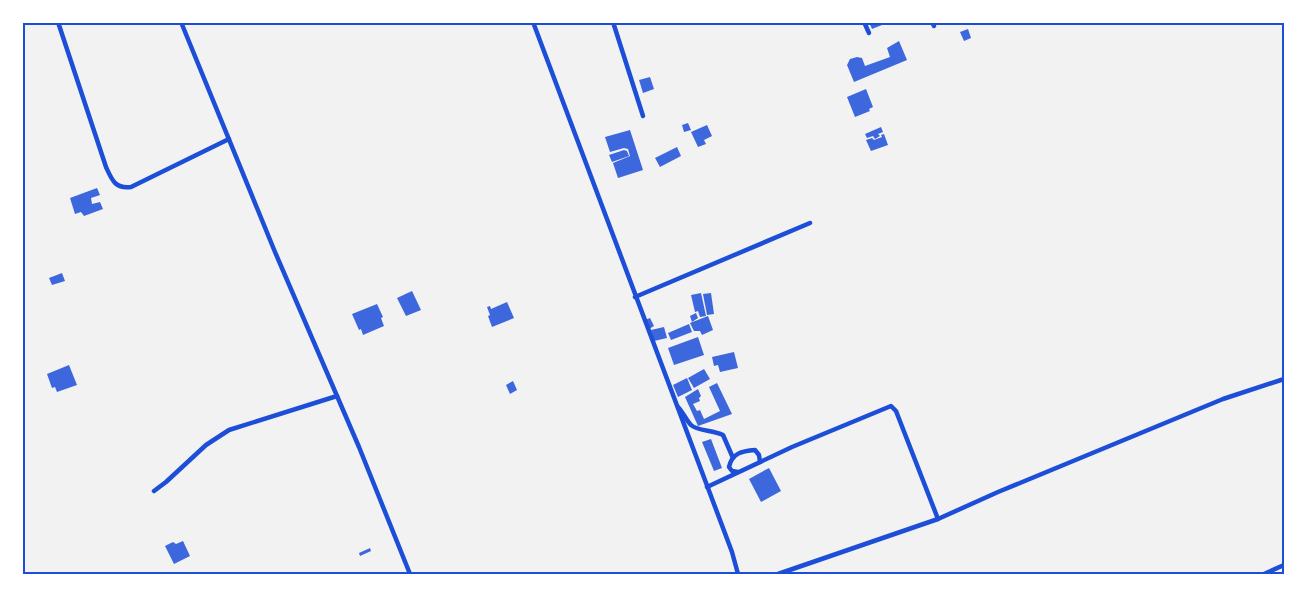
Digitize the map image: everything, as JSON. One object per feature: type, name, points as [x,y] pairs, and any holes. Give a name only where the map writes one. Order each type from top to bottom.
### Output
[{"type":"street","points":[[58,22],[106,168],[117,186],[123,188],[131,187],[229,139]]},
{"type":"street","points":[[181,22],[410,574]]},
{"type":"street","points":[[533,22],[732,552],[738,574]]},
{"type":"street","points":[[613,22],[643,116]]},
{"type":"street","points":[[864,22],[869,33]]},
{"type":"street","points":[[635,297],[810,223]]},
{"type":"street","points":[[778,574],[938,519],[998,492],[1224,399],[1284,379]]},
{"type":"street","points":[[154,491],[206,445],[229,430],[337,396]]},
{"type":"street","points":[[676,404],[685,414],[691,426],[703,430],[714,430],[723,435],[733,458]]},
{"type":"street","points":[[707,487],[792,447],[831,432],[858,418],[888,406],[893,406],[938,519]]},
{"type":"street","points":[[739,472],[732,471],[729,467],[733,458],[747,451],[755,450],[760,462]]},
{"type":"street","points":[[1264,574],[1284,566]]},
{"type":"building","points":[[869,22],[887,22],[887,23],[872,29]]},
{"type":"building","points":[[968,29],[971,38],[964,41],[960,32]]},
{"type":"building","points":[[899,41],[907,60],[854,82],[847,65],[850,59],[862,58],[865,66],[890,57],[887,48]]},
{"type":"building","points":[[650,77],[654,89],[643,93],[639,80]]},
{"type":"building","points":[[866,89],[873,107],[869,109],[870,111],[855,117],[847,97]]},
{"type":"building","points":[[688,123],[691,130],[684,132],[682,125]]},
{"type":"building","points":[[707,125],[712,136],[704,140],[706,144],[698,147],[691,132]]},
{"type":"building","points":[[881,127],[883,132],[878,134],[880,136],[875,139],[873,136],[867,138],[865,134]]},
{"type":"building","points":[[630,130],[643,170],[618,178],[613,163],[630,156],[628,149],[624,148],[610,152],[605,137]]},
{"type":"building","points":[[884,134],[888,145],[871,151],[866,140],[872,138],[874,140],[882,137],[881,135]]},
{"type":"building","points":[[677,147],[681,156],[660,167],[655,158]]},
{"type":"building","points":[[624,150],[627,151],[629,156],[612,162],[609,155]]},
{"type":"building","points":[[97,188],[100,195],[91,198],[92,204],[100,202],[103,209],[84,216],[81,212],[75,214],[70,198]]},
{"type":"building","points":[[62,273],[65,281],[52,285],[49,278]]},
{"type":"building","points":[[412,291],[421,310],[406,316],[397,298]]},
{"type":"building","points":[[701,293],[706,316],[700,317],[698,311],[695,312],[691,295]]},
{"type":"building","points":[[711,293],[714,314],[707,315],[703,294]]},
{"type":"building","points":[[507,302],[514,318],[492,327],[487,307],[490,306],[491,309]]},
{"type":"building","points":[[377,304],[383,317],[381,318],[384,326],[363,335],[352,314]]},
{"type":"building","points":[[696,313],[698,318],[692,322],[690,316]]},
{"type":"building","points":[[708,316],[713,330],[702,335],[700,331],[694,331],[690,323]]},
{"type":"building","points":[[650,318],[654,326],[649,329],[645,320]]},
{"type":"building","points":[[689,324],[692,332],[671,340],[668,333]]},
{"type":"building","points":[[664,327],[667,338],[654,341],[651,330]]},
{"type":"building","points":[[698,337],[704,355],[674,365],[668,348]]},
{"type":"building","points":[[734,352],[738,368],[720,372],[718,365],[714,366],[712,357]]},
{"type":"building","points":[[69,365],[77,385],[57,392],[55,387],[52,388],[47,374]]},
{"type":"building","points":[[704,369],[710,379],[694,388],[688,378]]},
{"type":"building","points":[[687,378],[692,390],[678,397],[673,385]]},
{"type":"building","points":[[513,381],[517,390],[510,394],[506,385]]},
{"type":"building","points":[[717,383],[732,414],[698,426],[685,397],[698,389],[701,396],[699,398],[700,401],[693,404],[697,411],[700,410],[704,419],[720,411],[709,387]]},
{"type":"building","points":[[711,439],[722,468],[714,471],[702,442]]},
{"type":"building","points":[[769,468],[781,491],[761,502],[749,479]]},
{"type":"building","points":[[183,541],[190,556],[174,564],[165,546],[173,542],[176,544]]},
{"type":"building","points":[[370,548],[371,551],[360,556],[359,553]]}]
